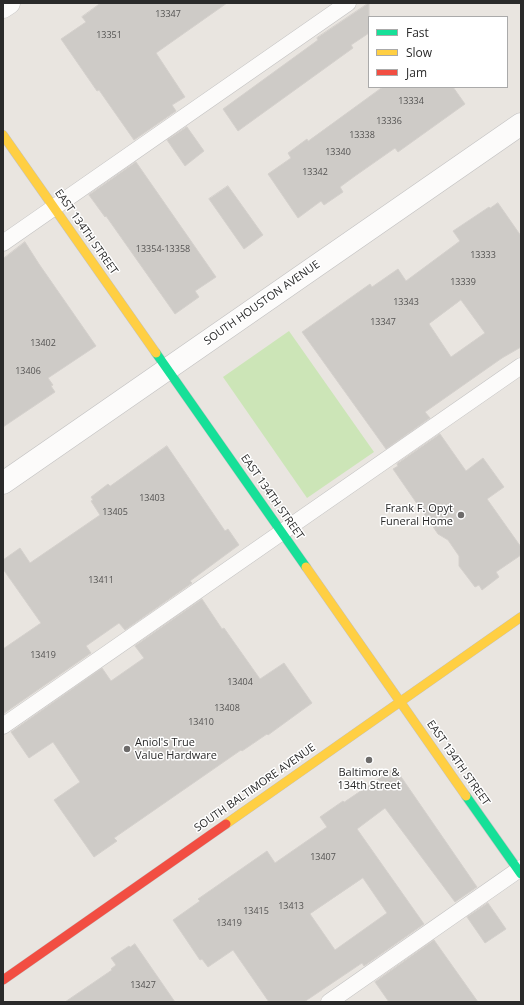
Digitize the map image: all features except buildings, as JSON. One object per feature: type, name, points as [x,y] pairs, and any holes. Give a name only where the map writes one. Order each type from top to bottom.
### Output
[{"type":"street","points":[[3,7],[8,3]]},
{"type":"street","name":"SOUTH HOUSTON AVENUE","points":[[3,483],[521,124]]},
{"type":"street","name":"EAST 134TH STREET","points":[[3,135],[520,871]]},
{"type":"street","name":"SOUTH BALTIMORE AVENUE","points":[[3,980],[521,617]]},
{"type":"lane","points":[[3,243],[348,3]]},
{"type":"lane","points":[[3,726],[521,366]]},
{"type":"lane","points":[[329,1002],[520,871]]},
{"type":"green space","points":[[289,331],[374,452],[307,498],[223,377]]},
{"type":"traffic: fast","points":[[156,353],[306,567]]},
{"type":"traffic: fast","points":[[466,796],[521,874]]},
{"type":"traffic: slow","points":[[3,135],[156,353]]},
{"type":"traffic: slow","points":[[306,567],[466,796]]},
{"type":"traffic: slow","points":[[226,824],[521,617]]},
{"type":"traffic: jam","points":[[3,980],[226,824]]},
{"type":"place","name":"Frank F. Opyt Funeral Home","points":[[461,515]]},
{"type":"place","name":"Aniol's True Value Hardware","points":[[127,749]]},
{"type":"place","name":"Baltimore & 134th Street","points":[[369,760]]}]
